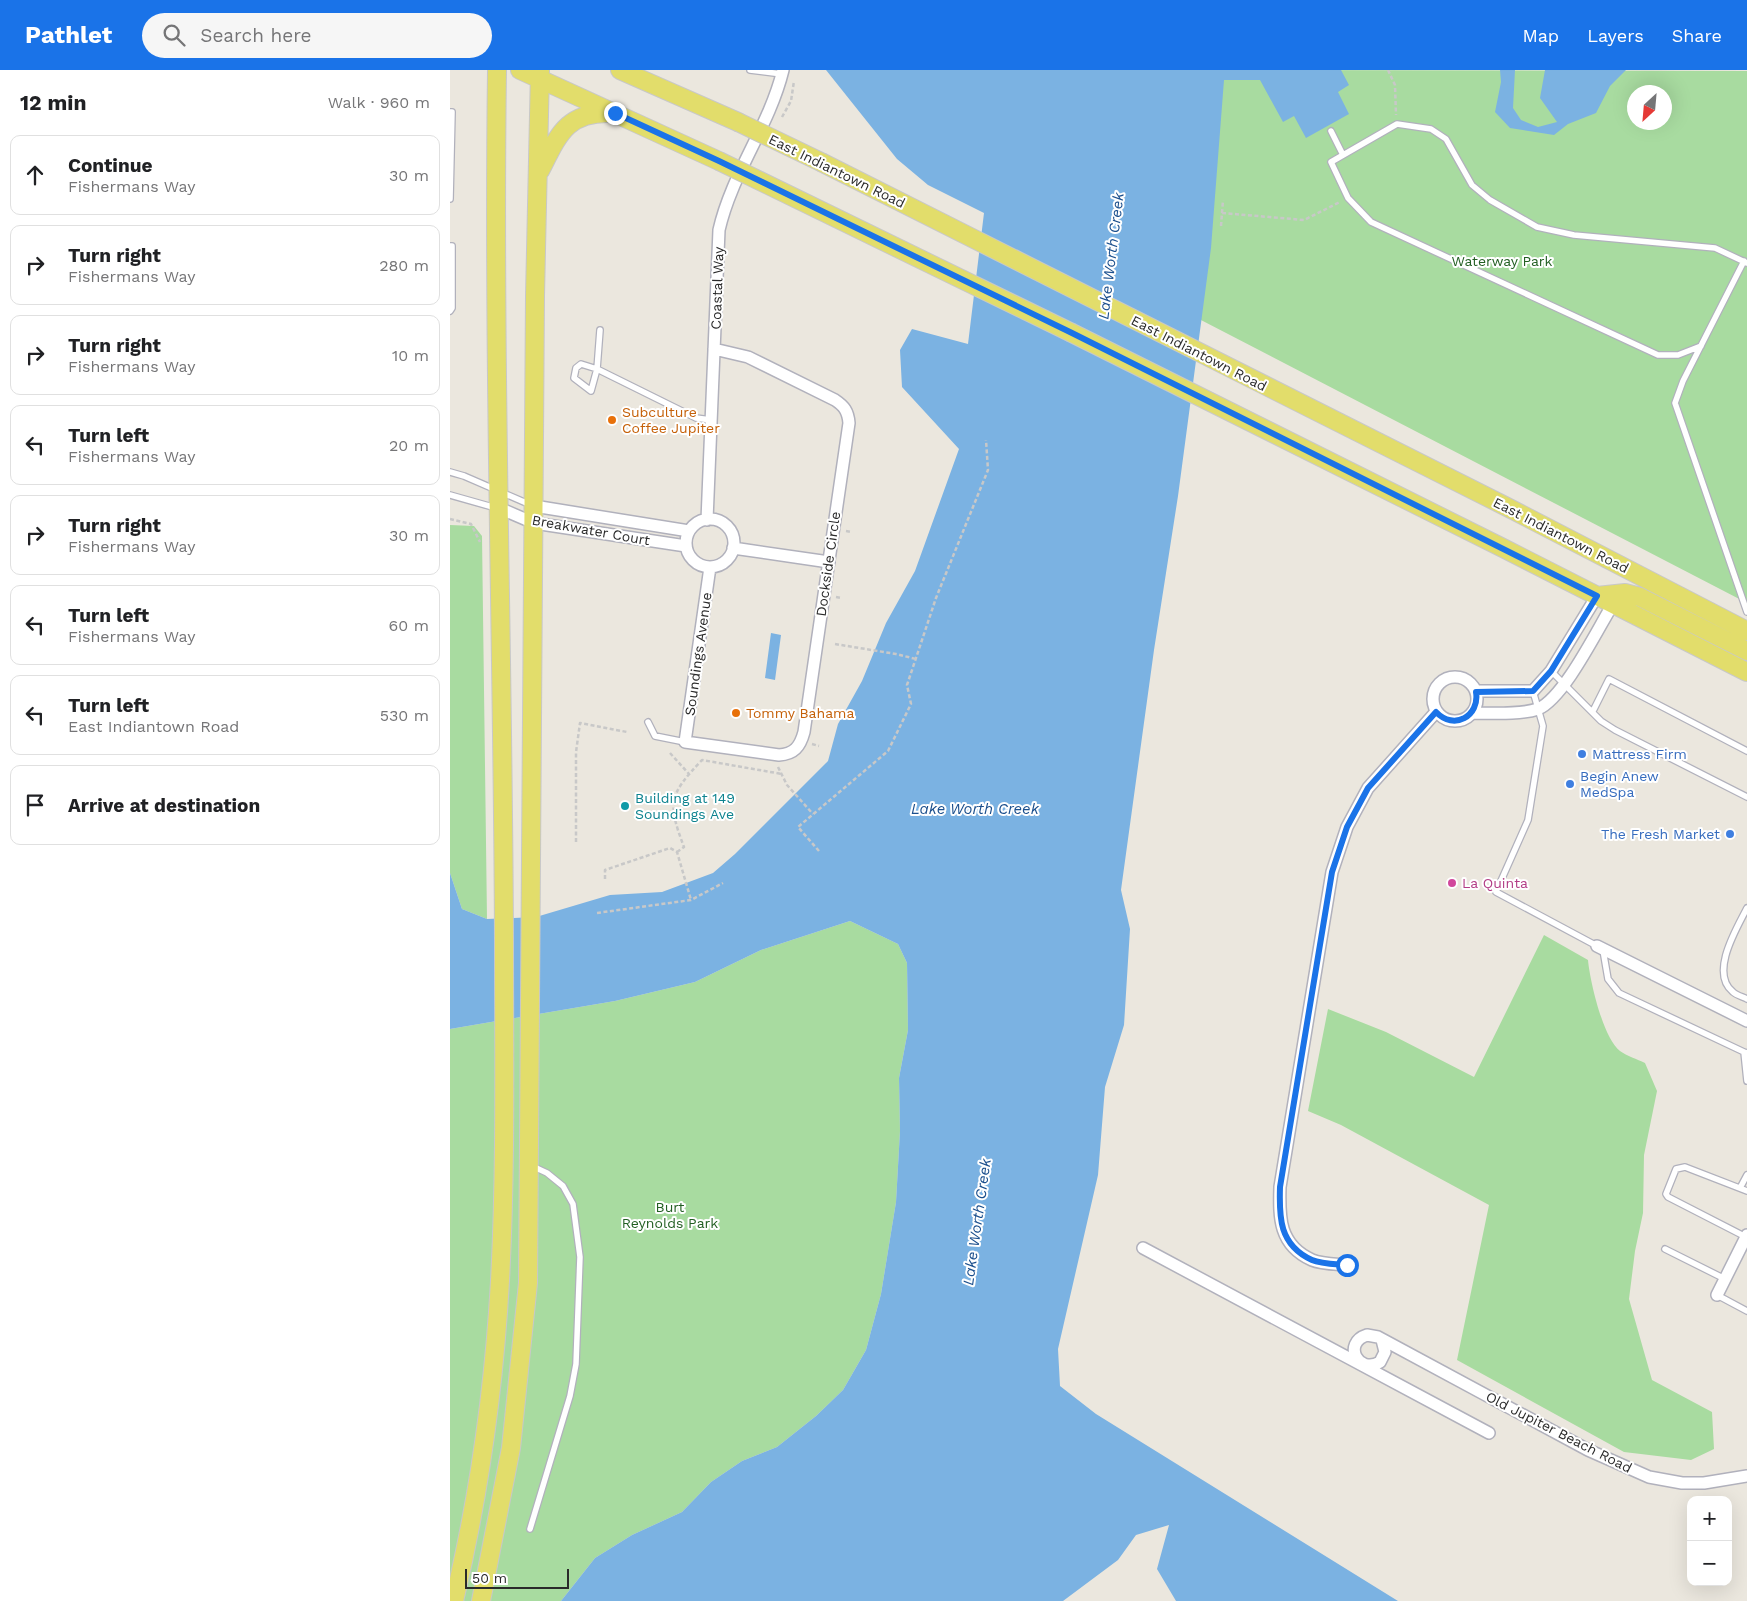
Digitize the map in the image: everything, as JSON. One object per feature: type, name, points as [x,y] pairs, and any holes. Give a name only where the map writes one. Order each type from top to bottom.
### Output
[{"type":"main road","points":[[454,1601],[472,1518],[485,1443],[494,1362],[503,1207],[504,904],[499,508],[497,490],[496,70]]},
{"type":"main road","points":[[520,70],[539,74],[615,113],[719,161],[1503,548],[1747,672]]},
{"type":"main road","name":"East Indiantown Road","points":[[620,70],[738,122],[1509,508],[1747,631]]},
{"type":"main road","points":[[481,1601],[510,1448],[521,1365],[528,1283],[539,74]]},
{"type":"main road","points":[[538,174],[559,134],[570,122],[581,116],[597,112],[615,113]]},
{"type":"main road","points":[[1597,596],[1624,593],[1640,597],[1747,651]]},
{"type":"street","name":"Coastal Way","points":[[707,520],[719,230],[730,192],[771,111],[782,72]]},
{"type":"street","name":"Dockside Circle","points":[[685,742],[779,756],[792,753],[798,748],[804,732],[849,422],[848,413],[835,400],[748,357],[714,349]]},
{"type":"street","name":"Breakwater Court","points":[[499,508],[686,546]]},
{"type":"street","name":"Breakwater Court","points":[[534,515],[689,531]]},
{"type":"street","points":[[707,520],[718,521],[725,525],[733,539],[733,548],[726,560],[710,567],[698,564],[692,559],[686,546],[689,531],[695,525],[707,520]]},
{"type":"street","points":[[733,548],[828,562]]},
{"type":"street","name":"Soundings Avenue","points":[[685,742],[710,567]]},
{"type":"street","points":[[1476,692],[1533,691],[1551,671],[1597,596]]},
{"type":"street","points":[[1472,713],[1504,713],[1538,708],[1566,685],[1613,604]]},
{"type":"street","points":[[1452,676],[1467,680],[1476,692],[1477,699],[1472,713],[1467,718],[1453,721],[1436,712],[1432,697],[1438,683],[1444,678],[1452,676]]},
{"type":"street","points":[[1347,1265],[1313,1261],[1294,1248],[1285,1235],[1279,1217],[1280,1187],[1332,872],[1347,827],[1368,788],[1436,712]]},
{"type":"street","points":[[1600,947],[1747,1021]]},
{"type":"street","points":[[1717,1295],[1747,1236]]},
{"type":"street","points":[[1143,1248],[1489,1433]]},
{"type":"street","points":[[1367,1335],[1378,1337],[1385,1346],[1384,1358],[1375,1365],[1363,1365],[1354,1354],[1358,1340],[1367,1335]]},
{"type":"street","name":"Old Jupiter Beach Road","points":[[1382,1340],[1588,1450],[1649,1477],[1682,1483],[1704,1483],[1747,1476]]},
{"type":"lane","points":[[750,70],[782,72]]},
{"type":"lane","points":[[450,112],[452,112],[450,199]]},
{"type":"lane","points":[[1701,346],[1678,355],[1658,355],[1371,222],[1348,198],[1331,162],[1397,124],[1431,129],[1446,139],[1472,185],[1490,200],[1537,227],[1574,235],[1715,248],[1745,262],[1701,346],[1675,403],[1747,612]]},
{"type":"lane","points":[[1331,131],[1343,155]]},
{"type":"lane","points":[[450,246],[452,246],[452,308],[450,311]]},
{"type":"lane","points":[[600,330],[597,369],[591,391],[574,378],[576,368],[580,364],[597,369],[696,418],[711,420]]},
{"type":"lane","points":[[450,472],[497,490],[534,515]]},
{"type":"lane","points":[[450,495],[499,508]]},
{"type":"lane","points":[[1551,671],[1601,720],[1615,730],[1747,797]]},
{"type":"lane","points":[[1593,711],[1609,679],[1747,751]]},
{"type":"lane","points":[[1533,691],[1543,726],[1528,820],[1496,892],[1600,947],[1608,979],[1618,993],[1745,1053],[1747,1081]]},
{"type":"lane","points":[[648,722],[654,736],[685,742]]},
{"type":"lane","points":[[1747,908],[1725,952],[1723,977],[1732,992],[1747,1000]]},
{"type":"lane","points":[[530,1166],[547,1173],[563,1186],[573,1204],[580,1257],[579,1322],[572,1388],[530,1529]]},
{"type":"lane","points":[[1747,1191],[1685,1167],[1679,1167],[1676,1169],[1666,1194],[1668,1197],[1747,1236]]},
{"type":"lane","points":[[1740,1188],[1747,1175]]},
{"type":"lane","points":[[1665,1249],[1725,1279]]},
{"type":"lane","points":[[1717,1295],[1747,1311]]},
{"type":"path","points":[[1388,70],[1395,85],[1397,124]]},
{"type":"path","points":[[782,117],[791,101],[795,75]]},
{"type":"path","points":[[1222,213],[1304,220],[1348,198]]},
{"type":"path","points":[[1221,226],[1223,200]]},
{"type":"path","points":[[819,851],[798,827],[888,751],[911,704],[907,685],[936,598],[988,470],[986,440]]},
{"type":"path","points":[[450,520],[471,524],[480,542]]},
{"type":"path","points":[[835,644],[916,659]]},
{"type":"path","points":[[576,842],[576,752],[580,723],[628,732]]},
{"type":"path","points":[[810,743],[820,746]]},
{"type":"path","points":[[670,753],[689,774]]},
{"type":"path","points":[[677,852],[684,847],[673,818],[673,795],[702,760],[782,774]]},
{"type":"path","points":[[778,767],[787,785],[813,814]]},
{"type":"path","points":[[605,879],[604,870],[670,848],[677,852],[691,900]]},
{"type":"path","points":[[597,913],[691,900],[723,884]]},
{"type":"green space","name":"Waterway Park","points":[[1219,70],[1747,71],[1747,603],[1199,319]]},
{"type":"green space","points":[[450,525],[474,526],[482,536],[487,919],[462,909],[450,873]]},
{"type":"green space","name":"Burt Reynolds Park","points":[[850,921],[898,944],[907,963],[908,1030],[899,1078],[900,1131],[896,1202],[881,1294],[866,1350],[843,1390],[816,1416],[777,1447],[742,1461],[711,1482],[682,1512],[632,1535],[595,1558],[561,1601],[450,1601],[450,1029],[615,1001],[695,982],[761,950]]},
{"type":"green space","points":[[1544,935],[1588,960],[1598,1008],[1608,1034],[1620,1051],[1645,1063],[1657,1091],[1644,1155],[1643,1213],[1635,1251],[1629,1299],[1652,1380],[1712,1412],[1714,1449],[1691,1460],[1624,1452],[1457,1360],[1489,1205],[1341,1125],[1308,1111],[1328,1009],[1386,1032],[1474,1077]]},
{"type":"water","name":"Lake Worth Creek","points":[[826,70],[1341,70],[1349,85],[1338,92],[1349,114],[1306,138],[1294,116],[1283,122],[1260,80],[1224,80],[1211,248],[1178,496],[1154,650],[1121,890],[1130,929],[1124,1025],[1105,1087],[1098,1175],[1058,1349],[1060,1386],[1096,1414],[1398,1601],[1176,1601],[1157,1569],[1169,1525],[1136,1535],[1118,1560],[1063,1601],[561,1601],[595,1558],[632,1535],[682,1512],[711,1482],[742,1461],[777,1447],[816,1416],[843,1390],[866,1350],[881,1294],[896,1202],[900,1131],[899,1078],[908,1030],[907,963],[898,944],[850,921],[761,950],[695,982],[615,1001],[450,1029],[450,873],[462,909],[487,919],[536,917],[610,895],[662,892],[713,873],[735,854],[828,761],[838,724],[862,681],[886,623],[915,571],[959,449],[902,387],[900,350],[912,329],[968,344],[984,213],[928,185],[897,159]]},
{"type":"water","points":[[1500,70],[1515,70],[1513,108],[1521,120],[1538,127],[1557,122],[1540,98],[1545,70],[1626,70],[1610,86],[1596,113],[1568,124],[1554,135],[1510,128],[1495,112],[1501,82]]},
{"type":"water","points":[[771,633],[781,635],[775,680],[765,678]]},
{"type":"place","name":"Subculture Coffee Jupiter","points":[[612,420]]},
{"type":"place","name":"Tommy Bahama","points":[[736,713]]},
{"type":"place","name":"Mattress Firm","points":[[1582,754]]},
{"type":"place","name":"Begin Anew MedSpa","points":[[1570,784]]},
{"type":"place","name":"Building at 149 Soundings Ave","points":[[625,806]]},
{"type":"place","name":"The Fresh Market","points":[[1730,834]]},
{"type":"place","name":"La Quinta","points":[[1452,883]]},
{"type":"route","points":[[615,113],[719,161],[1072,333],[1597,596],[1551,671],[1533,691],[1476,692],[1476,706],[1467,718],[1460,721],[1447,720],[1436,712],[1368,788],[1357,805],[1347,827],[1332,872],[1280,1187],[1279,1217],[1285,1235],[1294,1248],[1313,1261],[1347,1265]]}]
